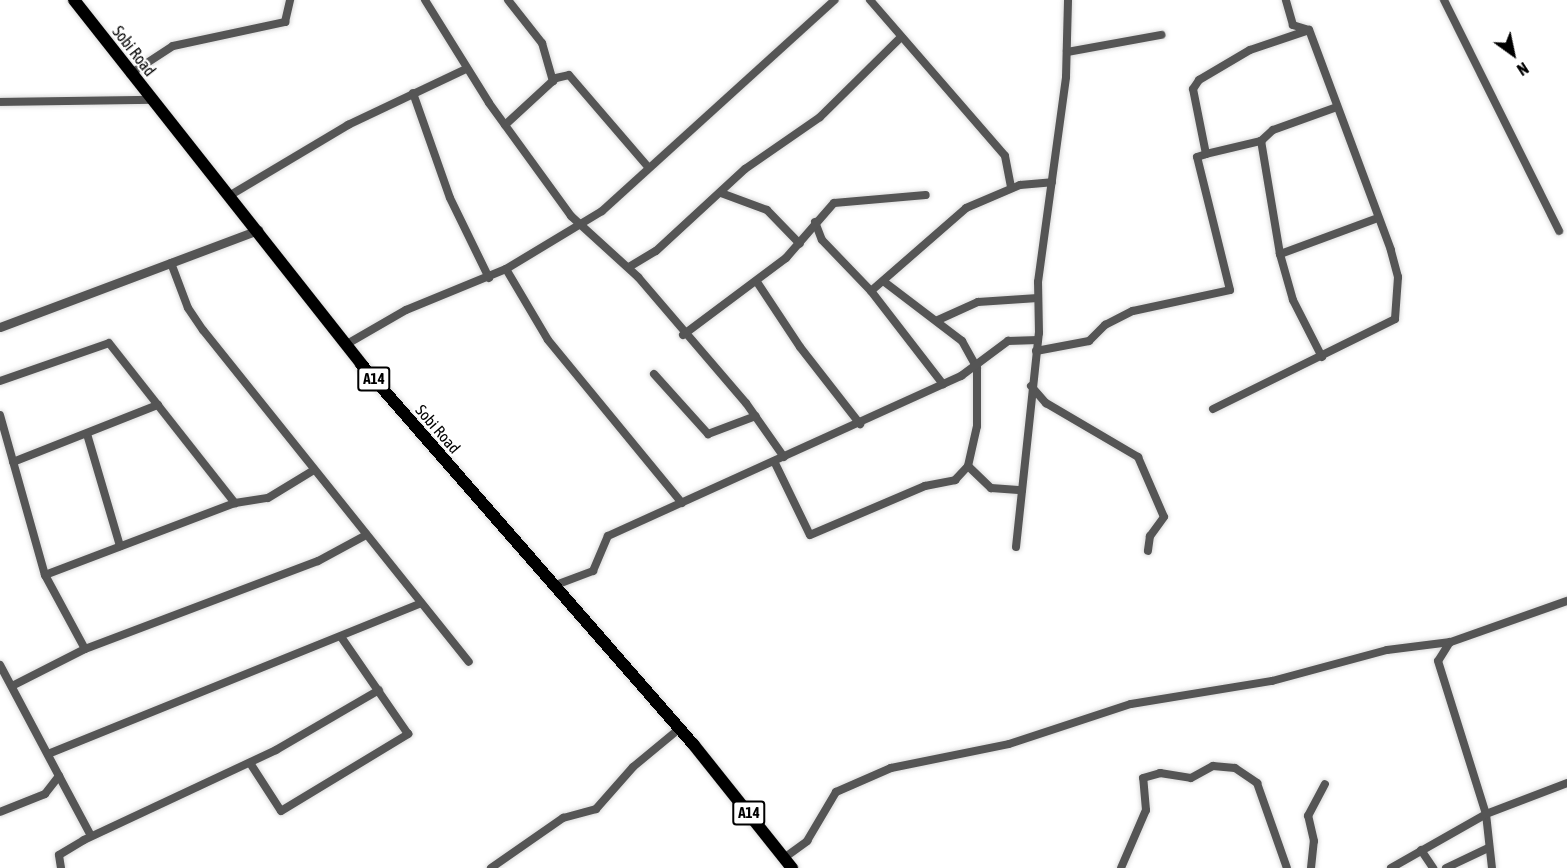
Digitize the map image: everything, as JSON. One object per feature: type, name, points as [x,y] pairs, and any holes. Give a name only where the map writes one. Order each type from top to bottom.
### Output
[{"type":"highway","name":"Sobi Road","points":[[74,0],[130,74],[258,230],[347,344],[553,586],[693,744],[788,863]]},
{"type":"street","points":[[130,74],[173,46],[285,22],[290,0]]},
{"type":"street","points":[[425,0],[466,69],[581,222],[629,267],[683,335],[756,416],[784,457]]},
{"type":"street","points":[[508,0],[542,43],[553,81]]},
{"type":"street","points":[[347,344],[406,310],[489,278],[602,210],[648,167],[793,44],[835,0]]},
{"type":"street","points":[[870,0],[1005,156],[1011,187]]},
{"type":"street","points":[[1016,547],[1031,386],[1038,340],[1038,298],[1067,52],[1068,0]]},
{"type":"street","points":[[1286,0],[1293,25],[1309,30]]},
{"type":"street","points":[[1444,0],[1559,231]]},
{"type":"street","points":[[1213,409],[1395,319],[1398,277],[1334,108],[1309,30]]},
{"type":"street","points":[[1206,154],[1192,101],[1199,80],[1250,50],[1309,30]]},
{"type":"street","points":[[1067,52],[1161,35]]},
{"type":"street","points":[[629,267],[656,251],[721,193],[820,117],[901,37]]},
{"type":"street","points":[[229,196],[413,93],[466,69]]},
{"type":"street","points":[[506,125],[553,81],[569,75],[648,167]]},
{"type":"street","points":[[413,93],[450,198],[489,278]]},
{"type":"street","points":[[0,102],[151,100]]},
{"type":"street","points":[[1036,351],[1089,341],[1105,325],[1133,311],[1230,290],[1232,283],[1197,157],[1261,141],[1273,130],[1334,108]]},
{"type":"street","points":[[1261,141],[1280,254],[1293,300],[1322,357]]},
{"type":"street","points":[[871,291],[886,283],[950,218],[1011,187],[1052,182]]},
{"type":"street","points":[[721,193],[767,210],[802,241]]},
{"type":"street","points":[[683,335],[757,282],[802,241],[815,222],[834,203],[926,195]]},
{"type":"street","points":[[1280,254],[1375,219]]},
{"type":"street","points":[[815,222],[818,236],[871,291],[943,384]]},
{"type":"street","points":[[0,327],[258,230]]},
{"type":"street","points":[[802,241],[818,236]]},
{"type":"street","points":[[171,263],[198,323],[470,663]]},
{"type":"street","points":[[506,269],[548,340],[682,503]]},
{"type":"street","points":[[757,282],[763,296],[860,424]]},
{"type":"street","points":[[774,461],[810,535],[842,526],[926,486],[955,480],[968,466],[977,426],[977,368],[962,341],[938,320],[886,283]]},
{"type":"street","points":[[744,292],[763,296]]},
{"type":"street","points":[[938,320],[978,302],[1038,298]]},
{"type":"street","points":[[553,586],[592,571],[608,536],[860,424],[977,368],[1008,341],[1038,340]]},
{"type":"street","points":[[0,381],[106,343],[235,503]]},
{"type":"street","points":[[654,374],[708,434],[756,416]]},
{"type":"street","points":[[1031,386],[1046,403],[1138,457],[1164,517],[1150,536],[1148,551]]},
{"type":"street","points":[[13,462],[158,405]]},
{"type":"street","points":[[0,415],[45,575],[86,649]]},
{"type":"street","points":[[87,434],[120,546]]},
{"type":"street","points":[[968,466],[991,488],[1022,490]]},
{"type":"street","points":[[45,575],[235,503],[268,498],[314,470]]},
{"type":"street","points":[[12,686],[86,649],[318,561],[366,535]]},
{"type":"street","points":[[788,863],[807,841],[836,792],[891,768],[1009,744],[1131,704],[1272,681],[1388,650],[1451,642],[1567,601]]},
{"type":"street","points":[[48,754],[421,603]]},
{"type":"street","points":[[250,763],[279,811],[408,734],[341,637]]},
{"type":"street","points":[[1451,642],[1438,661],[1486,814],[1492,868]]},
{"type":"street","points":[[0,664],[59,776],[79,804],[91,836]]},
{"type":"street","points":[[61,868],[59,855],[91,836],[250,763],[379,690]]},
{"type":"street","points":[[491,868],[563,818],[596,809],[633,767],[679,729]]},
{"type":"street","points":[[1121,868],[1146,810],[1143,778],[1160,773],[1191,778],[1226,766],[1257,783],[1287,868]]},
{"type":"street","points":[[0,812],[45,794],[59,776]]},
{"type":"street","points":[[1391,868],[1486,814],[1567,783]]},
{"type":"street","points":[[1311,868],[1314,841],[1308,816],[1325,784]]},
{"type":"street","points":[[1446,868],[1488,848]]},
{"type":"street","points":[[1421,850],[1433,868]]}]
